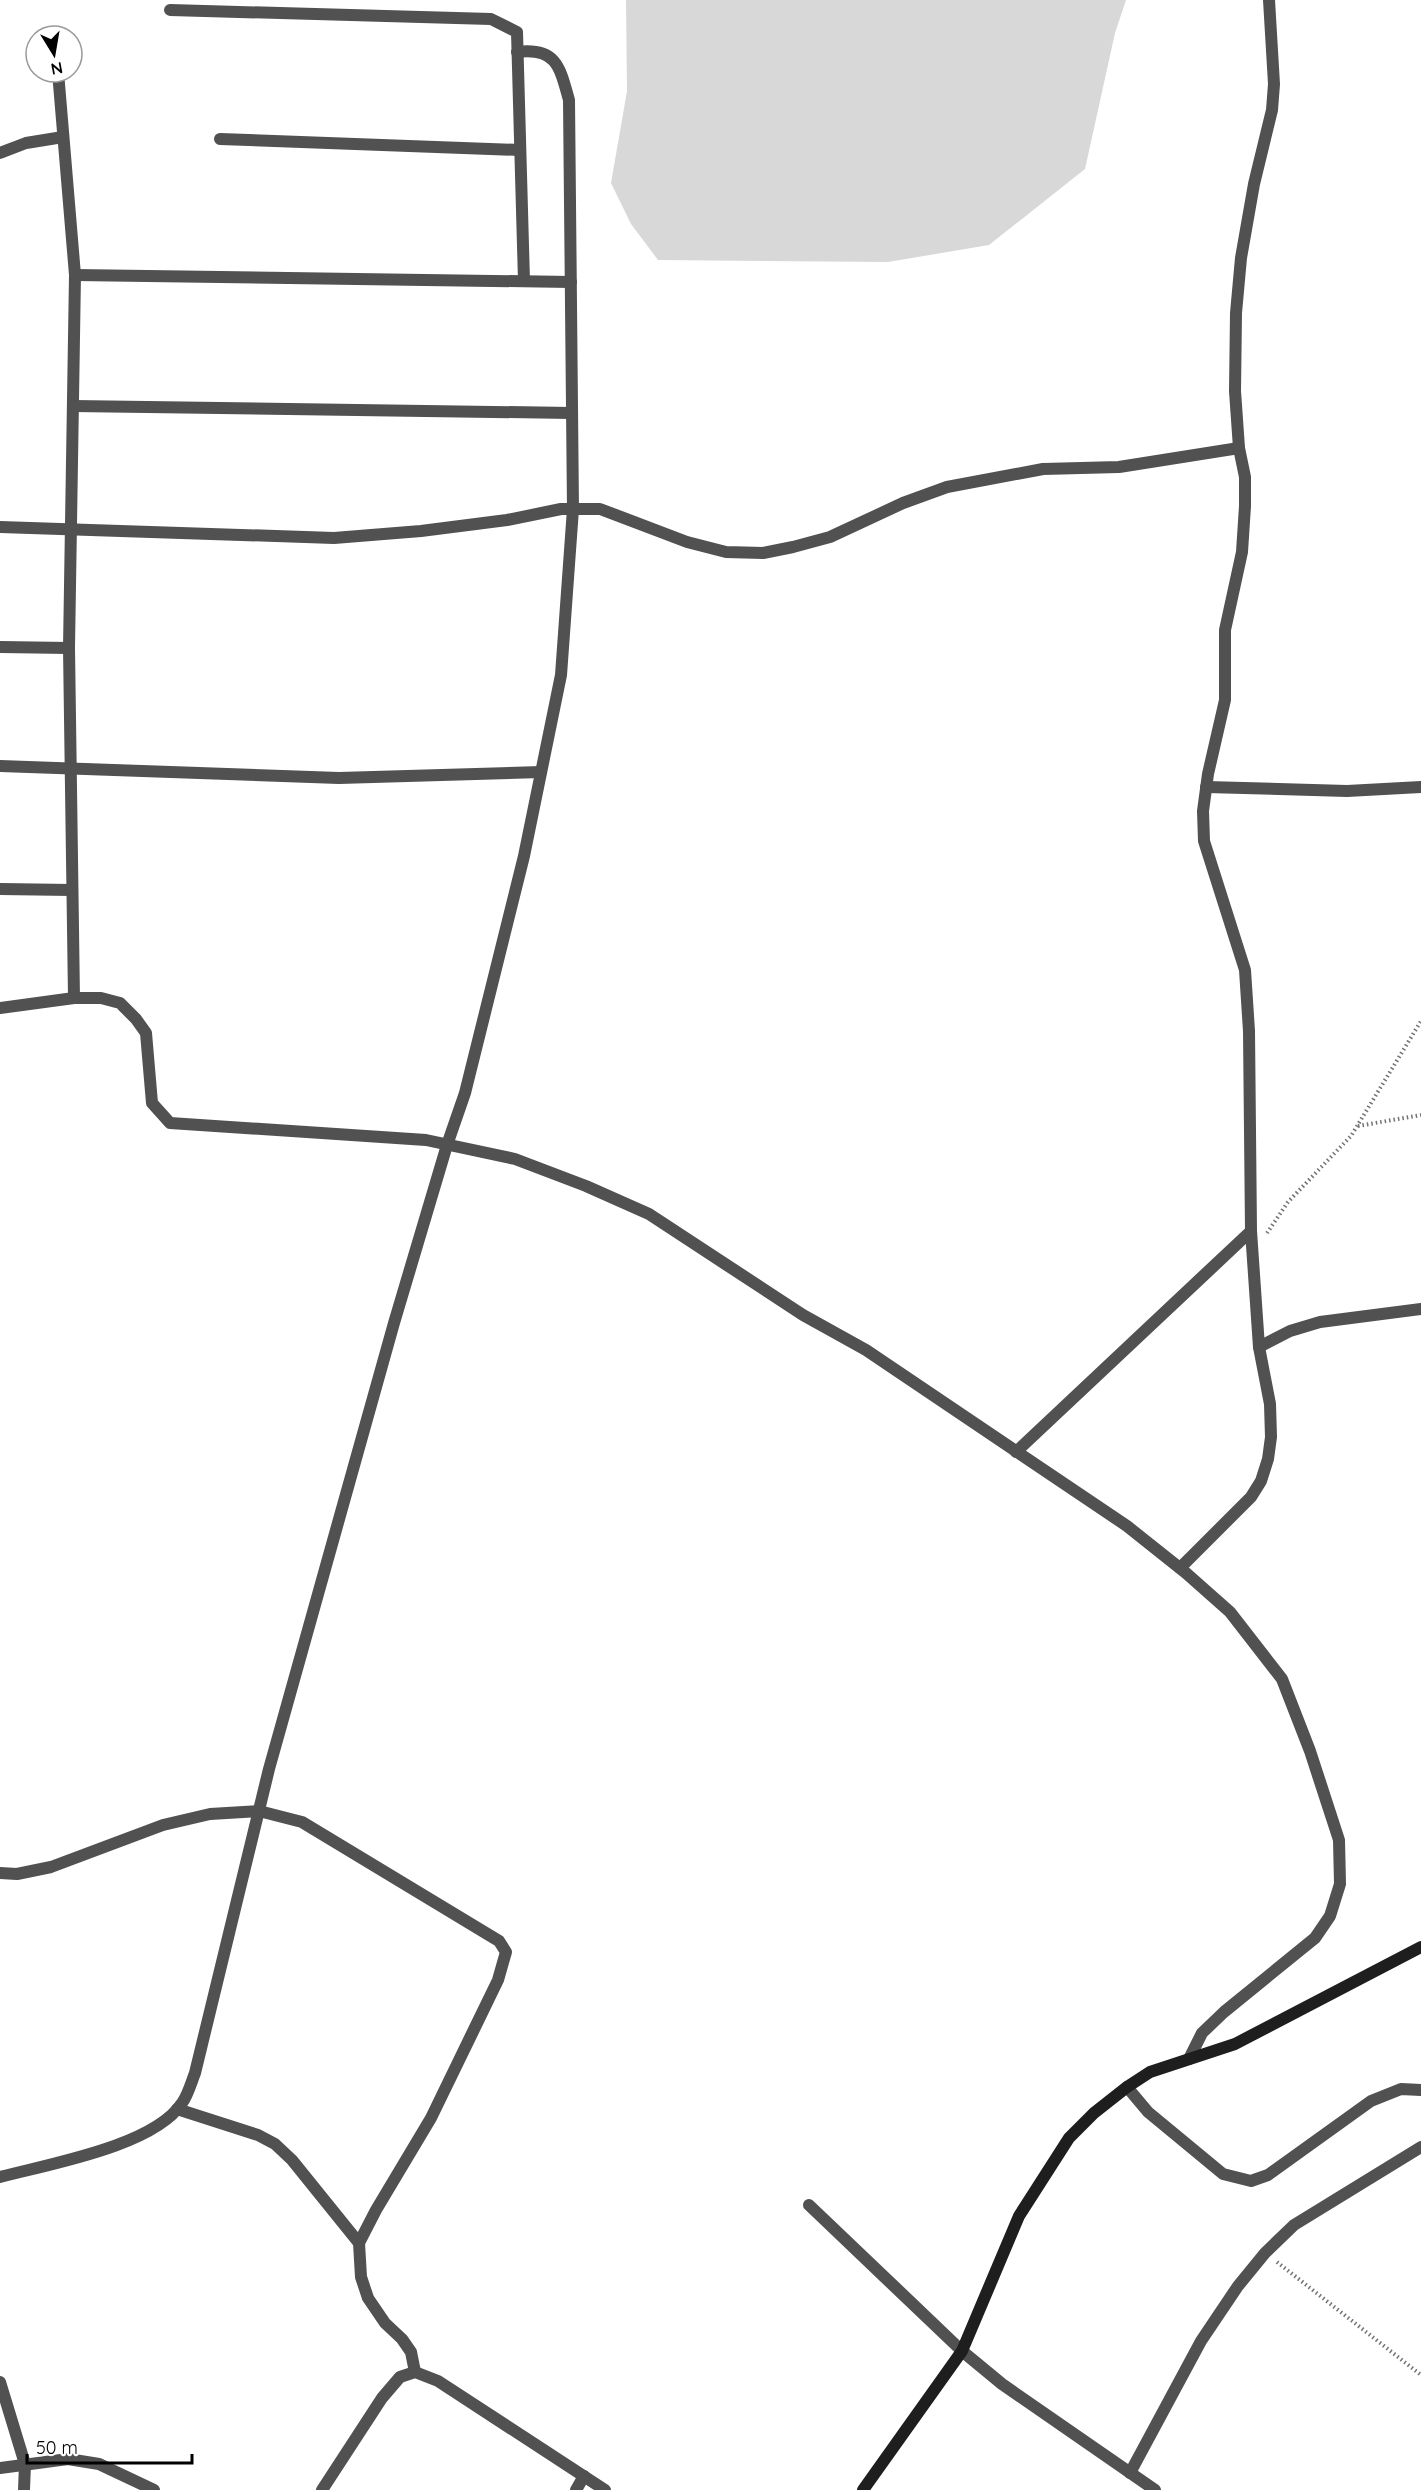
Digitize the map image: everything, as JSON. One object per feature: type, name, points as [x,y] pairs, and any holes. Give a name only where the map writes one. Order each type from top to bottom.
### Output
[{"type":"street","points":[[1180,1568],[1251,1497],[1261,1481],[1268,1459],[1271,1437],[1270,1404],[1259,1347],[1251,1231],[1249,1031],[1246,980],[1235,936],[1204,841],[1203,811],[1225,700],[1225,630],[1242,552],[1245,477],[1239,448],[1235,391],[1236,313],[1240,258],[1254,184],[1272,110],[1274,84],[1269,0]]},
{"type":"street","points":[[170,10],[491,19],[517,32],[524,281]]},
{"type":"street","points":[[0,2177],[109,2148],[144,2134],[177,2109],[195,2073],[259,1811],[394,1323],[471,1071],[524,856],[561,675],[573,509],[569,100],[560,67],[548,56],[530,50],[517,52]]},
{"type":"street","points":[[59,84],[75,275],[69,648],[74,998]]},
{"type":"street","points":[[0,153],[26,143],[63,137]]},
{"type":"street","points":[[220,139],[520,150]]},
{"type":"street","points":[[75,275],[571,282]]},
{"type":"street","points":[[73,406],[572,413]]},
{"type":"street","points":[[0,526],[334,538],[420,531],[507,520],[561,508],[600,509],[687,542],[726,552],[763,553],[794,548],[830,537],[903,502],[947,487],[1043,470],[1119,467],[1239,448]]},
{"type":"street","points":[[0,647],[69,648]]},
{"type":"street","points":[[0,766],[339,778],[541,772]]},
{"type":"street","points":[[1206,787],[1347,791],[1421,787]]},
{"type":"street","points":[[0,889],[72,890]]},
{"type":"street","points":[[0,1008],[74,998],[100,998],[120,1004],[136,1019],[146,1033],[152,1103],[170,1123],[426,1140],[514,1160],[586,1186],[649,1214],[802,1315],[866,1350],[1127,1526],[1230,1612],[1282,1679],[1310,1751],[1339,1840],[1340,1884],[1330,1916],[1315,1938],[1224,2012],[1202,2033],[1189,2059]]},
{"type":"street","points":[[1016,1452],[1251,1231]]},
{"type":"street","points":[[1259,1347],[1290,1331],[1320,1322],[1421,1309]]},
{"type":"street","points":[[0,1873],[17,1874],[51,1867],[163,1826],[210,1814],[259,1811],[302,1822],[499,1941],[506,1952],[498,1980],[431,2118],[359,2243],[361,2277],[368,2298],[385,2323],[402,2339],[411,2352],[415,2372]]},
{"type":"street","points":[[863,2490],[962,2351],[1019,2216],[1069,2138],[1094,2113],[1150,2072],[1234,2044],[1421,1947]]},
{"type":"street","points":[[1127,2087],[1148,2112],[1223,2174],[1251,2181],[1268,2175],[1371,2101],[1401,2090],[1421,2090]]},
{"type":"street","points":[[177,2109],[258,2135],[275,2144],[292,2160],[359,2243]]},
{"type":"street","points":[[1130,2473],[1201,2341],[1238,2286],[1265,2253],[1294,2225],[1421,2147]]},
{"type":"street","points":[[809,2205],[962,2351],[1002,2384],[1155,2490]]},
{"type":"street","points":[[322,2490],[382,2397],[400,2377],[415,2372],[438,2381],[605,2490]]},
{"type":"street","points":[[0,2382],[25,2464],[24,2490]]},
{"type":"street","points":[[0,2468],[68,2459],[99,2464],[154,2490]]},
{"type":"street","points":[[576,2490],[584,2476]]},
{"type":"path","points":[[1253,1255],[1288,1203],[1351,1136],[1421,1021]]},
{"type":"path","points":[[1357,1126],[1421,1114]]},
{"type":"path","points":[[1265,2253],[1421,2375]]},
{"type":"shaded area","points":[[626,0],[1126,0],[1115,33],[1085,169],[989,245],[888,262],[658,260],[631,224],[611,183],[627,91]]}]
